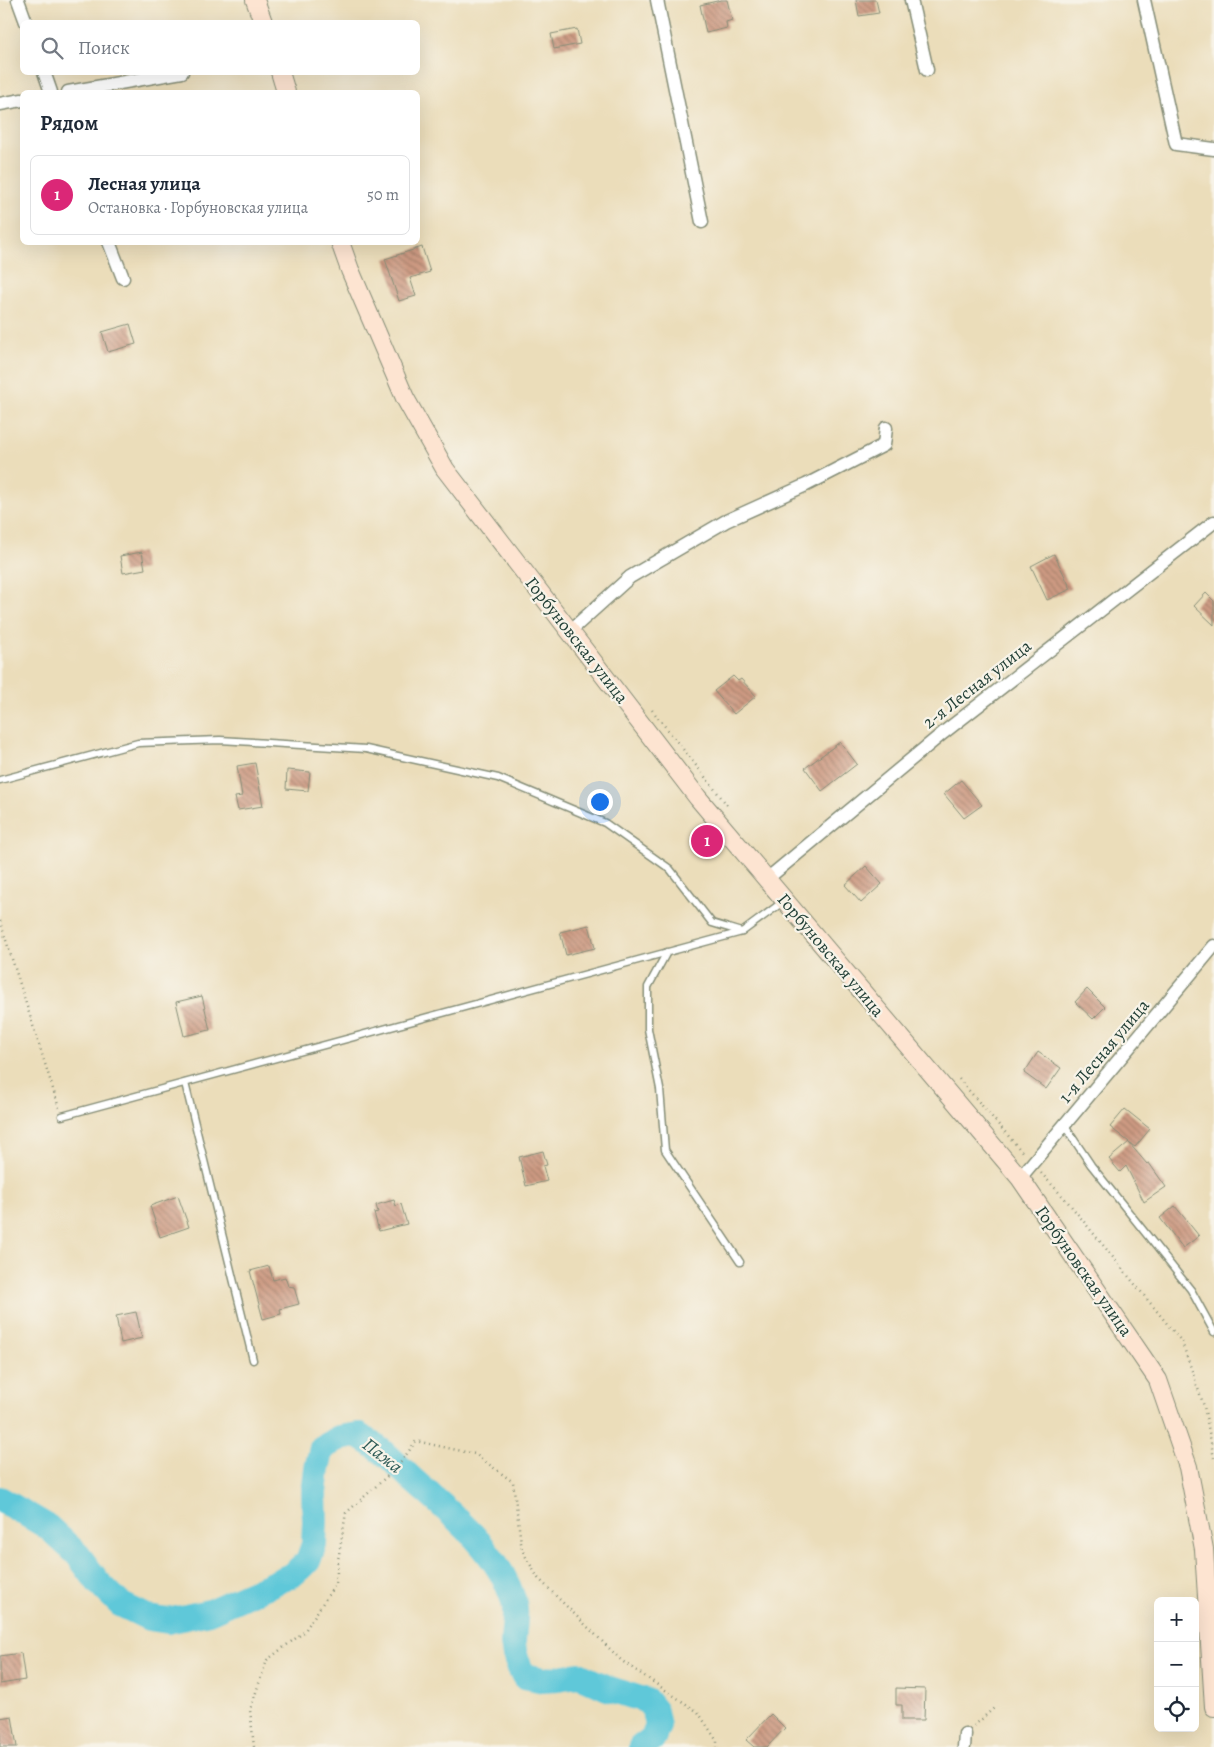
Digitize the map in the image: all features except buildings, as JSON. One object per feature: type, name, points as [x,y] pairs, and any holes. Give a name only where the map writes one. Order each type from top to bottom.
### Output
[{"type":"main road","points":[[256,0],[262,20]]},
{"type":"main road","points":[[281,75],[285,90]]},
{"type":"main road","name":"Горбуновская улица","points":[[341,245],[405,398],[445,469],[698,798],[1020,1178],[1158,1380],[1188,1467],[1209,1548],[1214,1707]]},
{"type":"street","points":[[18,0],[25,20]]},
{"type":"street","points":[[657,0],[702,222]]},
{"type":"street","points":[[911,0],[927,70]]},
{"type":"street","points":[[1144,0],[1176,144],[1214,149]]},
{"type":"street","points":[[45,75],[50,90]]},
{"type":"street","points":[[79,90],[165,75]]},
{"type":"street","points":[[0,104],[20,100]]},
{"type":"street","points":[[110,245],[123,278]]},
{"type":"street","points":[[570,631],[630,576],[726,521],[806,486],[884,445],[886,428]]},
{"type":"street","name":"2-я Лесная улица","points":[[767,879],[943,733],[1214,522]]},
{"type":"street","name":"1-я Лесная улица","points":[[1020,1178],[1214,946]]},
{"type":"street","points":[[964,1747],[965,1734]]},
{"type":"lane","points":[[0,780],[138,743],[220,740],[366,749],[498,778],[605,823],[670,869],[712,923],[742,932]]},
{"type":"lane","points":[[62,1116],[742,932],[785,900]]},
{"type":"lane","points":[[667,952],[648,986],[648,1029],[660,1089],[665,1150],[740,1262]]},
{"type":"lane","points":[[185,1083],[253,1360]]},
{"type":"lane","points":[[1064,1125],[1091,1165],[1191,1290],[1214,1332]]},
{"type":"path","points":[[0,921],[62,1116]]},
{"type":"path","points":[[254,1747],[250,1710],[267,1660],[304,1632],[336,1583],[346,1514],[393,1471],[416,1441],[475,1454],[513,1482],[522,1550],[538,1578],[622,1661],[698,1712],[718,1741],[717,1747]]},
{"type":"path","points":[[965,1734],[994,1708]]},
{"type":"waterway","name":"Пажа","points":[[0,1499],[48,1527],[78,1555],[98,1582],[120,1604],[149,1618],[168,1621],[209,1612],[292,1575],[308,1561],[314,1544],[314,1493],[322,1448],[339,1438],[358,1435],[389,1457],[458,1520],[485,1549],[506,1581],[513,1599],[515,1616],[513,1644],[517,1661],[524,1676],[544,1680],[579,1675],[607,1688],[647,1701],[655,1711],[658,1726],[653,1738],[641,1747]]},
{"type":"place","name":"Лесная улица","points":[[707,841]]}]
